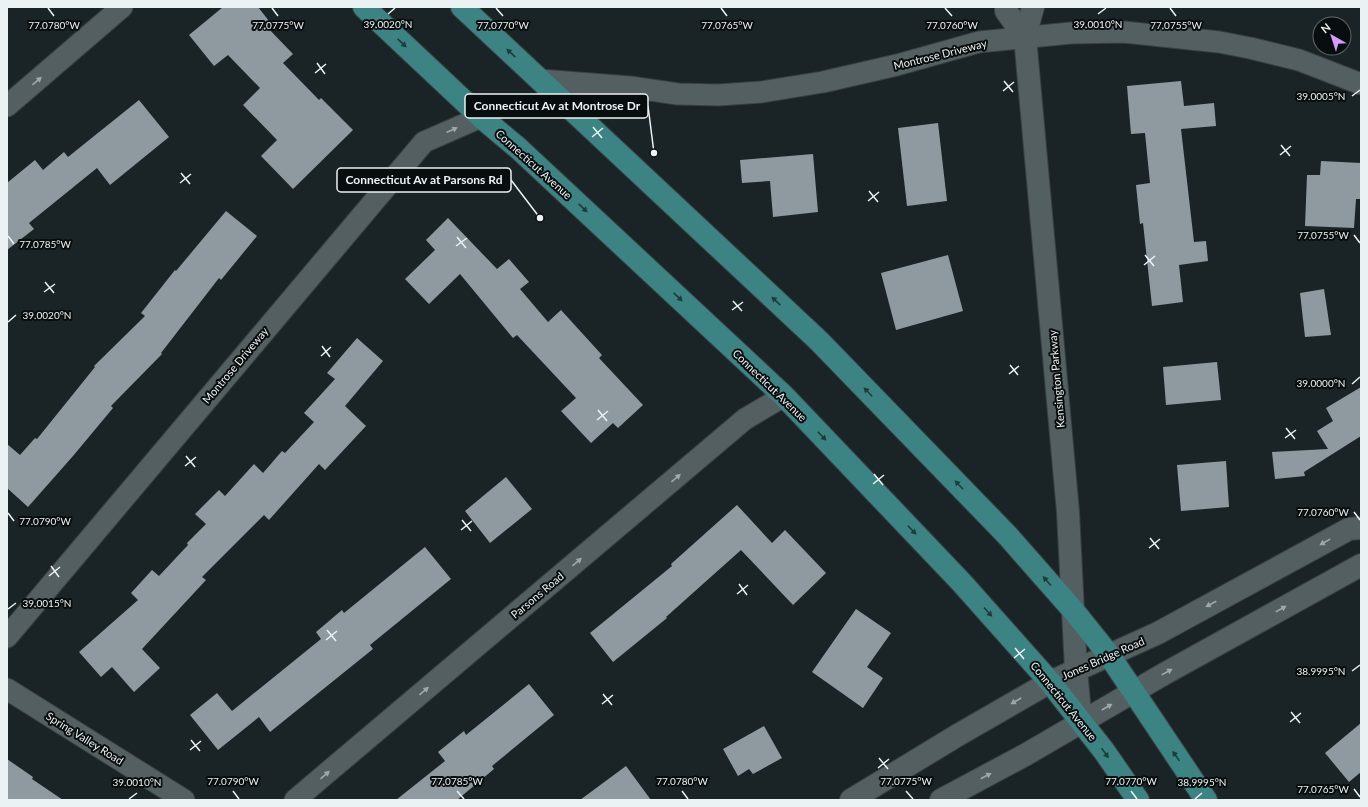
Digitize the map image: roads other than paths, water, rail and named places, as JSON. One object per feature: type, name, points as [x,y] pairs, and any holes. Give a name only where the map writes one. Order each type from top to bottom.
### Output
[{"type":"main road","name":"Connecticut Avenue","points":[[364,7],[481,117],[518,148],[784,396],[962,583],[1050,682],[1104,751],[1138,800]]},
{"type":"main road","points":[[462,7],[819,341],[1007,535],[1073,610],[1109,655],[1206,800]]},
{"type":"main road","points":[[1006,7],[1006,11],[1025,37]]},
{"type":"main road","name":"Kensington Parkway","points":[[1033,7],[1025,37],[1068,512],[1076,670],[1081,722]]},
{"type":"main road","name":"Jones Bridge Road","points":[[851,800],[958,735],[1050,682],[1158,633],[1349,529],[1361,528]]},
{"type":"main road","points":[[941,800],[1361,565]]},
{"type":"street","points":[[7,106],[122,7]]},
{"type":"street","name":"Montrose Driveway","points":[[540,80],[630,87],[678,94],[718,95],[762,92],[823,82],[897,65],[979,42],[1071,33],[1124,32],[1219,42],[1273,53],[1299,60],[1361,84]]},
{"type":"street","name":"Montrose Driveway","points":[[7,637],[424,142],[481,117]]},
{"type":"street","name":"Parsons Road","points":[[295,800],[745,419],[784,396]]},
{"type":"street","name":"Spring Valley Road","points":[[7,689],[184,800]]},
{"type":"place","name":"Connecticut Av at Montrose Dr","points":[[654,153]]},
{"type":"place","name":"Connecticut Av at Parsons Rd","points":[[540,218]]}]
